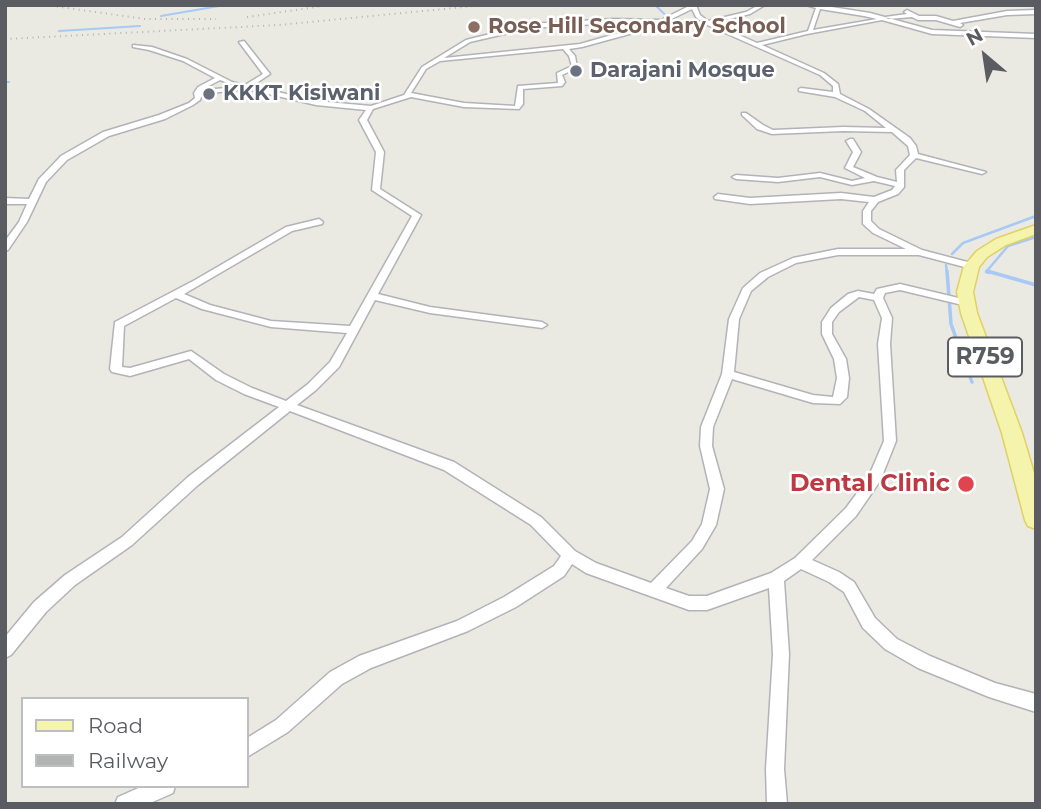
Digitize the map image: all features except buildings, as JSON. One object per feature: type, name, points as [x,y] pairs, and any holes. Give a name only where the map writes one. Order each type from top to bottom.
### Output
[{"type":"main road","points":[[972,266],[982,254],[1001,242],[1036,229]]},
{"type":"main road","name":"R759","points":[[972,266],[965,292],[967,303],[1012,433],[1036,520]]},
{"type":"street","points":[[707,23],[748,13],[763,5]]},
{"type":"street","points":[[808,5],[884,17],[922,10],[936,18],[979,33]]},
{"type":"street","points":[[901,5],[912,6]]},
{"type":"street","points":[[1027,5],[1036,10]]},
{"type":"street","points":[[435,61],[586,45],[664,22],[693,6],[698,16],[707,23],[821,74],[836,86],[837,95]]},
{"type":"street","points":[[808,33],[812,30],[818,8]]},
{"type":"street","points":[[891,10],[920,18],[936,18]]},
{"type":"street","points":[[953,23],[1036,10]]},
{"type":"street","points":[[864,14],[932,32],[1036,36]]},
{"type":"street","points":[[911,27],[919,23],[920,18]]},
{"type":"street","points":[[755,45],[884,20]]},
{"type":"street","points":[[408,96],[421,72],[435,61],[468,41],[507,29],[601,22],[664,22]]},
{"type":"street","points":[[992,34],[995,26]]},
{"type":"street","points":[[197,93],[248,86],[267,72],[242,42]]},
{"type":"street","points":[[135,46],[150,48],[191,62],[218,79],[316,103],[371,108],[408,96],[492,108],[517,108],[520,104],[520,87],[560,85],[560,73],[575,67],[572,57],[564,47]]},
{"type":"street","points":[[5,248],[23,222],[47,175],[73,152],[106,134],[171,113],[196,101],[197,93],[204,85],[218,79]]},
{"type":"street","points":[[801,90],[837,95],[867,110],[912,146],[914,155]]},
{"type":"street","points":[[5,650],[40,607],[70,580],[127,541],[193,481],[288,407],[335,364],[417,215],[376,190],[380,152],[363,120],[363,116],[371,108]]},
{"type":"street","points":[[744,114],[760,127],[772,132],[843,128],[893,130]]},
{"type":"street","points":[[850,141],[857,152],[849,168],[874,179],[901,185]]},
{"type":"street","points":[[914,155],[982,172]]},
{"type":"street","points":[[718,197],[750,201],[831,197],[875,200],[895,192],[901,185],[900,170],[914,155]]},
{"type":"street","points":[[736,177],[778,180],[820,175],[852,183],[874,179]]},
{"type":"street","points":[[875,200],[867,211],[866,222],[876,231],[919,252],[972,266]]},
{"type":"street","points":[[5,201],[31,202]]},
{"type":"street","points":[[319,222],[289,229],[117,326],[119,349],[116,369],[130,372],[188,355],[220,377],[288,407],[449,466],[536,521],[570,555],[613,577],[689,603],[707,603],[776,578],[800,562],[843,522],[873,481],[890,441],[884,344],[887,318],[878,298]]},
{"type":"street","points":[[653,591],[697,545],[709,525],[717,489],[706,446],[707,427],[728,374],[734,318],[747,290],[764,275],[793,261],[828,254],[919,252]]},
{"type":"street","points":[[878,298],[884,289],[900,287],[967,303]]},
{"type":"street","points":[[176,294],[206,307],[271,324],[354,330]]},
{"type":"street","points":[[728,374],[813,399],[836,401],[841,397],[843,378],[840,359],[827,334],[827,323],[835,310],[852,296],[858,294],[878,298]]},
{"type":"street","points":[[372,296],[430,310],[542,325]]},
{"type":"street","points":[[248,747],[282,726],[336,678],[365,662],[462,626],[510,602],[559,571],[570,555]]},
{"type":"street","points":[[800,562],[849,587],[869,624],[891,644],[924,662],[995,691],[1036,703]]},
{"type":"street","points":[[776,578],[781,654],[775,769],[777,804]]},
{"type":"street","points":[[125,804],[161,788]]},
{"type":"waterway","points":[[161,16],[225,5]]},
{"type":"waterway","points":[[655,5],[674,23]]},
{"type":"waterway","points":[[1030,5],[1036,7]]},
{"type":"waterway","points":[[59,31],[140,26]]},
{"type":"waterway","points":[[952,254],[963,243],[1036,216]]},
{"type":"waterway","points":[[989,273],[986,272],[1008,246],[1036,237]]},
{"type":"waterway","points":[[946,265],[947,273]]},
{"type":"waterway","points":[[947,271],[951,324],[972,382]]},
{"type":"waterway","points":[[987,271],[1036,285]]},
{"type":"railway","points":[[46,5],[145,19],[216,19]]},
{"type":"railway","points":[[247,17],[330,5]]},
{"type":"railway","points":[[5,39],[279,25],[485,5]]},
{"type":"place","name":"Rose Hill Secondary School","points":[[474,27]]},
{"type":"place","name":"Darajani Mosque","points":[[576,71]]},
{"type":"place","name":"KKKT Kisiwani","points":[[209,94]]},
{"type":"place","name":"Dental Clinic","points":[[966,484]]}]
